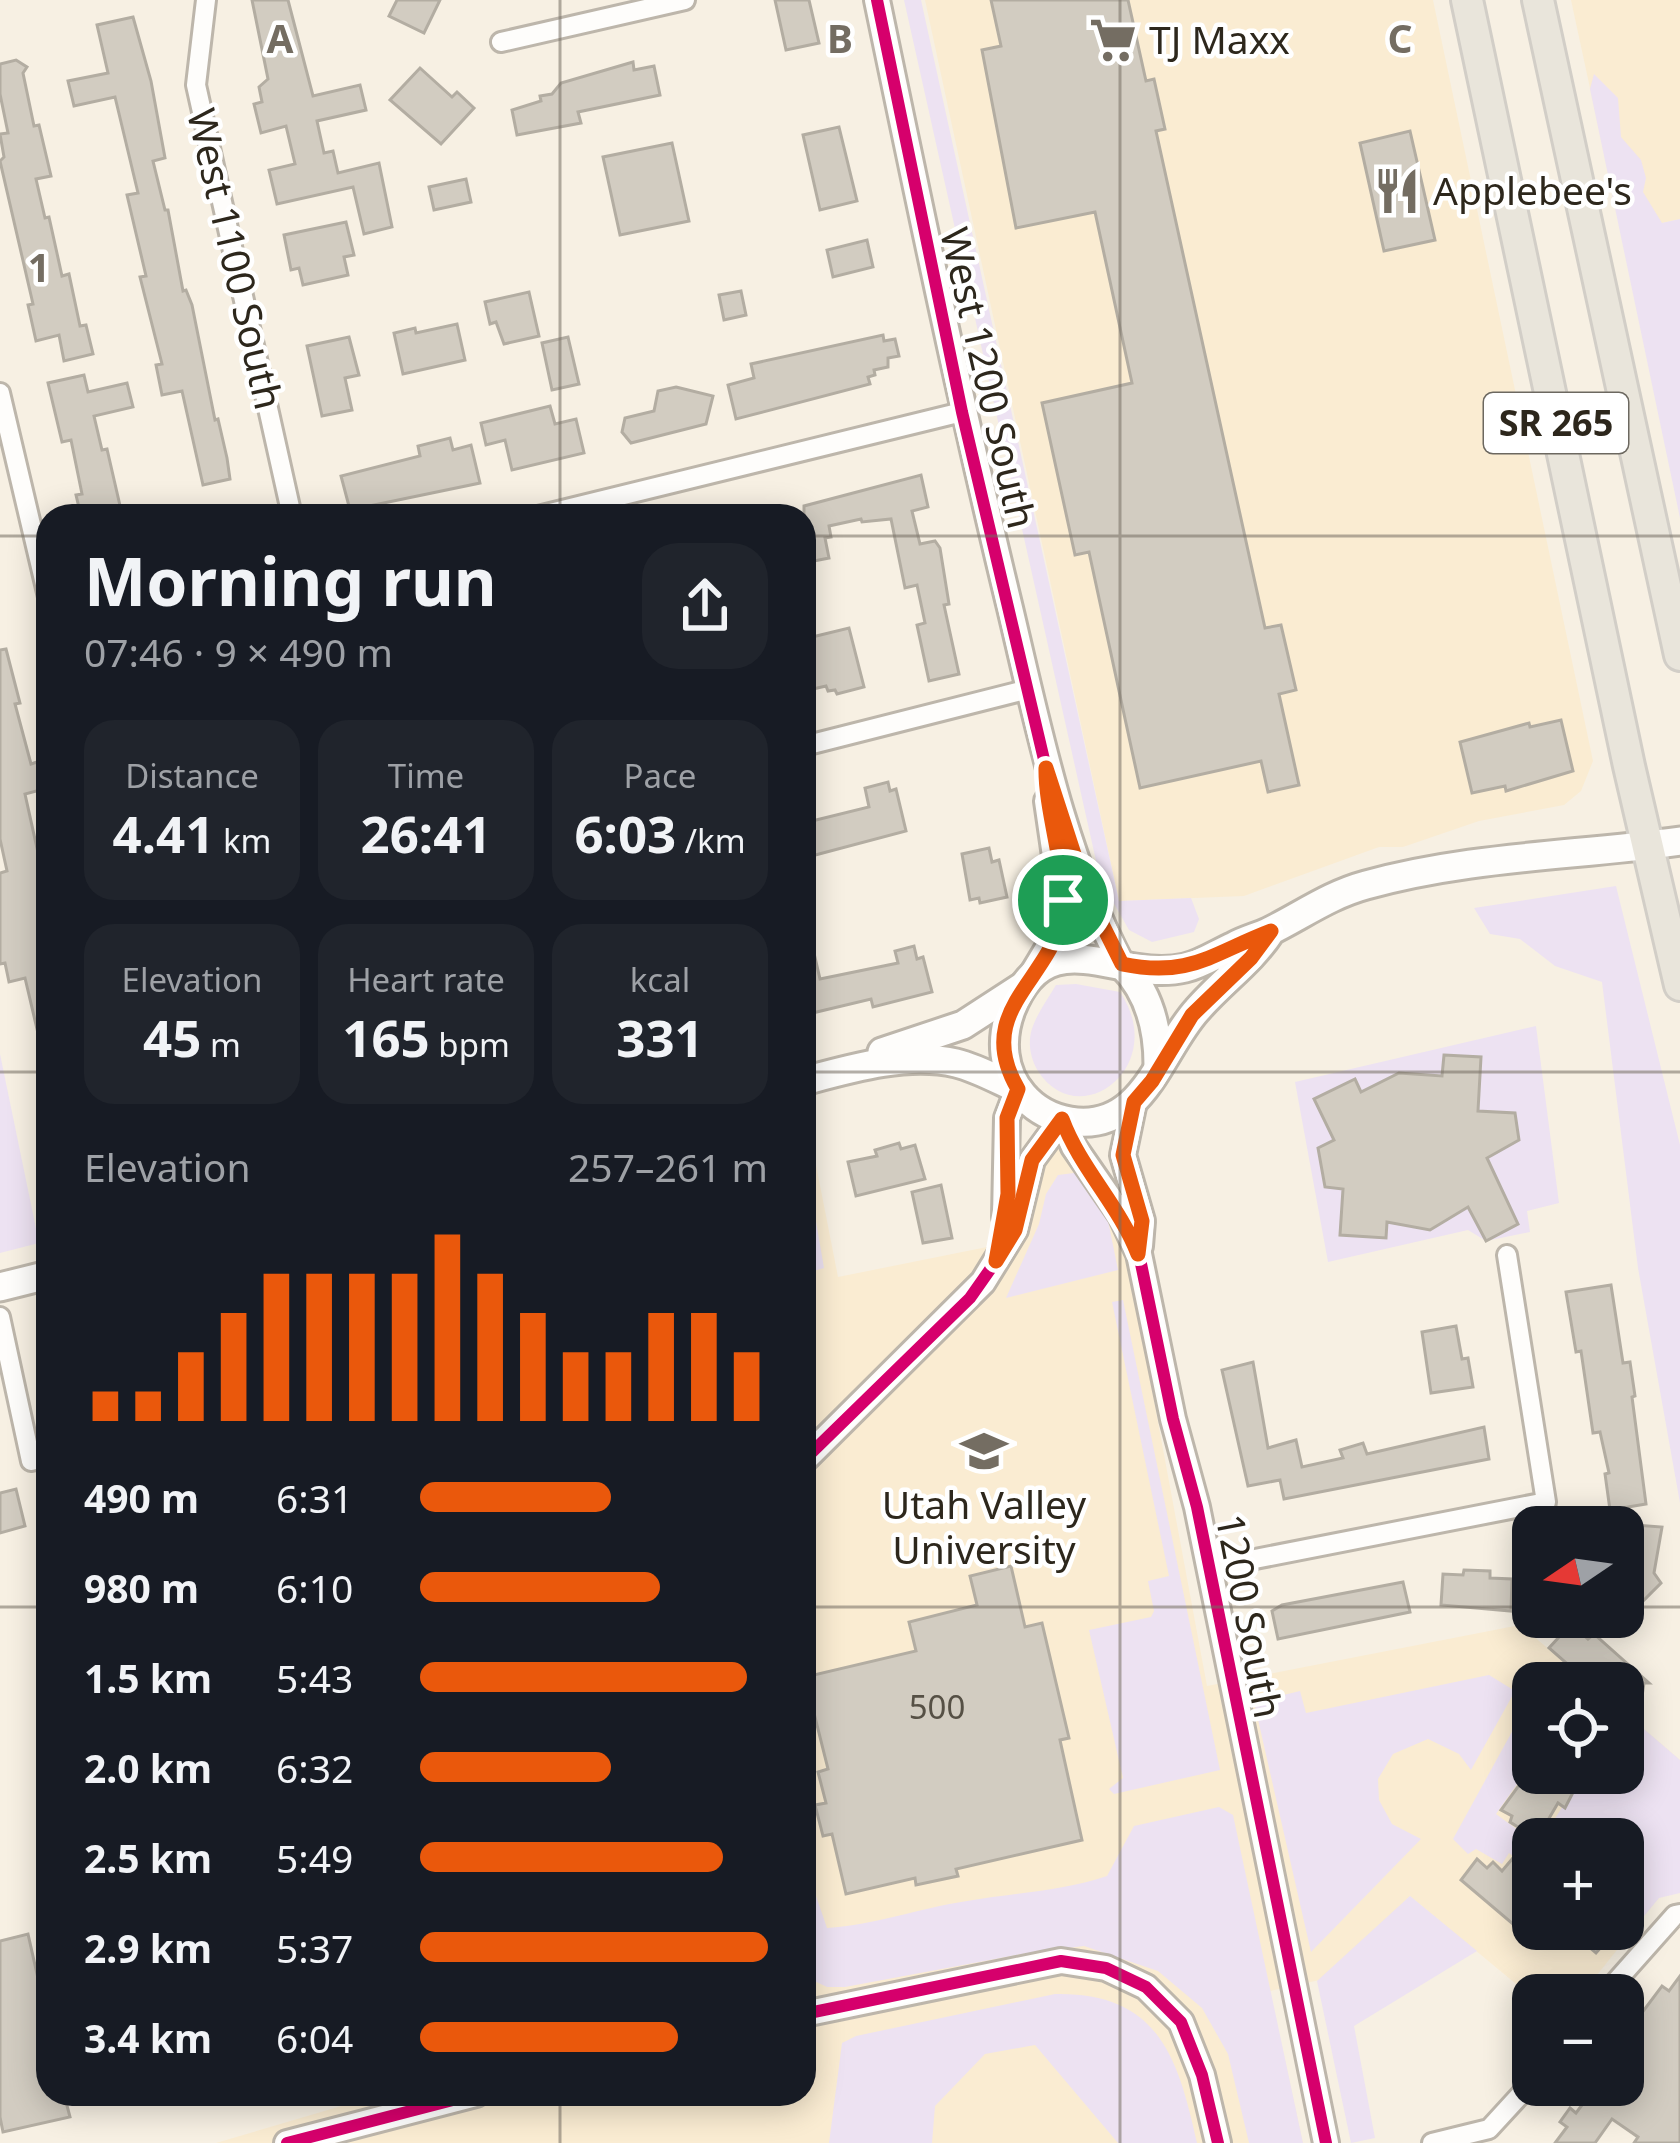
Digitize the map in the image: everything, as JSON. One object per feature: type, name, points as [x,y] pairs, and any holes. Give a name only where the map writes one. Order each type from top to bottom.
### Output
[{"type":"main road","name":"SR 265","points":[[1467,0],[1680,985]]},
{"type":"main road","name":"SR 265","points":[[1538,0],[1680,655]]},
{"type":"main road","points":[[816,1078],[962,1025],[1052,962],[1072,957],[1168,971],[1185,968],[1367,884],[1486,859],[1680,841]]},
{"type":"main road","points":[[840,1071],[935,1060],[969,1067],[1018,1089],[1041,1111],[1062,1119],[1102,1120],[1134,1102],[1195,1012],[1251,958],[1271,931]]},
{"type":"main road","points":[[1122,964],[1151,1011],[1158,1068]]},
{"type":"main road","points":[[1018,1089],[1007,1066],[1004,1027],[1027,981]]},
{"type":"main road","points":[[0,1287],[36,1278]]},
{"type":"street","name":"West 1100 South","points":[[206,0],[196,85],[289,504]]},
{"type":"street","points":[[501,42],[686,0]]},
{"type":"street","name":"West 1200 South","points":[[877,0],[962,412],[1046,768],[1087,894],[1122,964]]},
{"type":"street","points":[[0,393],[36,546]]},
{"type":"street","points":[[587,504],[962,412]]},
{"type":"street","points":[[816,743],[1029,689]]},
{"type":"street","name":"West 1200 South","points":[[1027,981],[1057,933],[1063,911],[1047,811],[1046,768]]},
{"type":"street","points":[[996,1261],[1008,1194],[1007,1118],[1018,1089]]},
{"type":"street","name":"1200 South","points":[[1134,1102],[1123,1155],[1142,1221],[1138,1254]]},
{"type":"street","points":[[816,1448],[970,1298],[1015,1230],[1032,1160],[1062,1119]]},
{"type":"street","name":"1200 South","points":[[1062,1119],[1081,1157],[1121,1215],[1138,1254],[1209,1568],[1326,2143]]},
{"type":"street","points":[[1209,1568],[1546,1502],[1507,1256]]},
{"type":"street","points":[[0,1317],[31,1461],[36,1460]]},
{"type":"street","points":[[1623,1974],[1680,1914]]},
{"type":"street","points":[[816,2012],[1061,1961],[1106,1968],[1146,1987],[1180,2022],[1202,2075],[1218,2143]]},
{"type":"street","points":[[1432,2143],[1489,2129],[1512,2104]]},
{"type":"street","points":[[287,2143],[430,2106]]},
{"type":"shaded area","points":[[904,0],[921,0],[1119,901],[1191,898],[1199,919],[1194,932],[1152,942],[1129,930],[1112,900],[1105,901]]},
{"type":"shaded area","points":[[925,0],[1433,0],[1593,761],[1581,791],[1564,805],[1479,821],[1403,847],[1379,847],[1244,896],[1119,901]]},
{"type":"shaded area","points":[[1571,0],[1680,0],[1680,219],[1621,232]]},
{"type":"shaded area","points":[[1594,74],[1618,98],[1621,137],[1641,160],[1646,178],[1643,192],[1662,223],[1680,219],[1680,518],[1590,89]]},
{"type":"shaded area","points":[[1616,886],[1680,1145],[1680,1503],[1638,1268],[1602,982],[1555,966],[1520,939],[1490,934],[1474,908]]},
{"type":"shaded area","points":[[1056,985],[1120,992],[1133,1019],[1134,1045],[1127,1066],[1113,1083],[1095,1094],[1075,1096],[1055,1089],[1038,1071],[1030,1043],[1035,1021]]},
{"type":"shaded area","points":[[1536,1026],[1559,1203],[1527,1211],[1530,1232],[1486,1241],[1468,1230],[1328,1262],[1295,1082]]},
{"type":"shaded area","points":[[0,1054],[36,1244],[0,1253]]},
{"type":"shaded area","name":"Utah Valley University","points":[[1053,1148],[1064,1151],[1118,1228],[1129,1266],[1207,1686],[1512,1627],[1512,1638],[1535,1638],[1564,1662],[1512,1662],[1512,1794],[1644,1794],[1644,1729],[1680,1760],[1680,1871],[1644,1916],[1644,1818],[1512,1818],[1512,1950],[1617,1950],[1598,1974],[1512,1974],[1512,1981],[1410,1896],[1324,1979],[1270,1991],[1303,2143],[216,2143],[341,2106],[816,2106],[816,1165],[838,1277],[1022,1240],[1033,1183]]},
{"type":"shaded area","points":[[1082,1172],[1102,1191],[1118,1270],[1006,1298],[1039,1224],[1046,1194],[1058,1175]]},
{"type":"shaded area","points":[[816,1222],[824,1268],[816,1270]]},
{"type":"shaded area","points":[[1123,1300],[1220,1770],[1114,1794],[1109,1789],[1123,1778],[1089,1630],[1151,1617],[1148,1581],[1169,1576],[1112,1302]]},
{"type":"shaded area","points":[[1489,1675],[1512,1689],[1471,1770],[1459,1754],[1428,1739],[1393,1754],[1378,1779],[1379,1800],[1392,1824],[1421,1839],[1311,1952],[1254,1702],[1300,1691],[1306,1713]]},
{"type":"shaded area","points":[[1644,1729],[1680,1760],[1680,1893],[1659,1898],[1644,1916],[1644,1818],[1555,1818],[1571,1794],[1644,1794]]},
{"type":"shaded area","points":[[1512,1732],[1512,1791],[1496,1814],[1512,1826],[1512,1856],[1509,1853],[1502,1864],[1476,1849],[1468,1854],[1453,1839]]},
{"type":"shaded area","points":[[1219,1807],[1233,1815],[1303,2143],[1249,2143],[1228,2054],[1202,2008],[1158,1971],[1084,1946],[845,1987],[816,1982],[816,1896],[827,1928],[1073,1885],[1107,1876],[1134,1826]]},
{"type":"shaded area","points":[[1410,1896],[1477,1951],[1354,2026],[1375,2138],[1351,2143],[1317,1981]]},
{"type":"shaded area","points":[[1055,1994],[1090,1996],[1118,2004],[1141,2018],[1171,2058],[1197,2143],[1118,2143],[1035,2045],[985,2054],[935,2106],[932,2143],[829,2143],[842,2043],[856,2036]]},
{"type":"building","points":[[252,0],[288,0],[313,96],[360,85],[366,110],[317,121],[324,153],[333,151],[338,173],[379,163],[392,227],[364,234],[353,187],[277,204],[269,170],[295,164],[286,126],[261,133],[254,104],[262,102],[259,87],[268,79]]},
{"type":"building","points":[[397,0],[440,0],[424,33],[389,16]]},
{"type":"building","points":[[775,0],[809,0],[819,43],[786,50]]},
{"type":"building","points":[[991,0],[1128,0],[1146,81],[1154,79],[1165,129],[1156,131],[1265,628],[1281,625],[1296,690],[1279,694],[1299,785],[1268,792],[1261,761],[1140,788],[1089,552],[1075,555],[1042,403],[1132,383],[1095,212],[1016,228],[982,50],[1001,46]]},
{"type":"building","points":[[133,17],[165,158],[153,161],[227,458],[230,479],[203,485],[182,391],[162,395],[156,365],[162,364],[140,277],[146,276],[127,195],[138,193],[115,97],[74,106],[68,81],[108,73],[97,25]]},
{"type":"building","points":[[16,60],[27,67],[23,73],[34,126],[39,125],[51,176],[36,179],[45,218],[49,217],[62,276],[69,274],[80,326],[86,325],[93,354],[64,361],[59,335],[36,341],[28,305],[33,304],[0,161],[4,157],[0,134],[8,133],[0,64]]},
{"type":"building","points":[[633,62],[634,70],[654,66],[660,95],[578,112],[581,123],[517,135],[512,110],[541,101],[540,96],[552,94],[561,83]]},
{"type":"building","points":[[420,68],[452,97],[457,92],[474,108],[441,144],[390,100]]},
{"type":"building","points":[[839,127],[857,201],[820,210],[803,135]]},
{"type":"building","name":"Applebee's","points":[[1410,131],[1435,240],[1384,251],[1360,143]]},
{"type":"building","points":[[672,143],[689,221],[620,235],[603,157]]},
{"type":"building","points":[[466,179],[471,202],[434,210],[429,187]]},
{"type":"building","points":[[346,222],[354,255],[344,257],[348,275],[303,285],[299,268],[291,270],[284,235]]},
{"type":"building","points":[[867,240],[873,267],[833,277],[827,250]]},
{"type":"building","points":[[741,291],[746,315],[724,320],[719,295]]},
{"type":"building","points":[[529,292],[539,336],[504,344],[496,322],[490,324],[485,302]]},
{"type":"building","points":[[457,324],[465,360],[403,374],[394,333]]},
{"type":"building","points":[[883,335],[884,341],[895,339],[899,356],[888,358],[888,367],[874,370],[875,375],[868,377],[870,384],[736,419],[728,385],[754,378],[751,364]]},
{"type":"building","points":[[349,337],[359,375],[345,378],[352,410],[322,416],[307,346]]},
{"type":"building","points":[[568,337],[579,384],[552,390],[542,343]]},
{"type":"building","points":[[84,375],[88,392],[127,383],[133,407],[94,416],[120,504],[78,504],[76,495],[82,494],[71,440],[62,442],[48,383]]},
{"type":"building","points":[[676,387],[713,396],[706,424],[631,443],[622,432],[625,418],[654,411],[658,391]]},
{"type":"building","points":[[550,406],[555,424],[576,419],[584,453],[512,470],[505,440],[486,445],[481,423]]},
{"type":"building","points":[[450,438],[453,450],[471,445],[480,483],[379,504],[348,504],[341,476],[420,456],[418,446]]},
{"type":"building","points":[[921,475],[928,507],[912,511],[920,544],[935,541],[940,548],[949,604],[944,605],[959,674],[929,681],[917,625],[925,623],[917,585],[905,588],[891,519],[829,526],[831,537],[825,538],[829,558],[816,561],[816,504],[812,504]]},
{"type":"building","points":[[849,628],[864,687],[837,694],[826,686],[816,688],[816,636]]},
{"type":"building","points":[[6,649],[20,703],[15,704],[31,764],[36,762],[36,791],[25,794],[36,844],[36,1025],[25,978],[9,982],[5,963],[0,964],[0,873],[7,871],[0,839],[0,650]]},
{"type":"building","points":[[1561,720],[1573,771],[1506,791],[1505,786],[1472,793],[1460,742],[1529,723],[1530,727]]},
{"type":"building","points":[[888,782],[890,791],[896,789],[906,831],[816,855],[816,820],[869,807],[865,788]]},
{"type":"building","points":[[989,848],[992,862],[999,860],[1007,897],[980,903],[979,898],[970,900],[962,854]]},
{"type":"building","points":[[914,946],[917,959],[923,957],[932,992],[873,1007],[871,999],[816,1012],[816,962],[820,979],[898,963],[895,951]]},
{"type":"building","points":[[1444,1055],[1481,1057],[1478,1111],[1515,1113],[1519,1140],[1487,1158],[1518,1224],[1486,1241],[1468,1207],[1430,1230],[1387,1222],[1386,1238],[1340,1235],[1343,1189],[1325,1187],[1318,1148],[1334,1140],[1314,1099],[1355,1079],[1361,1092],[1399,1073],[1442,1076]]},
{"type":"building","points":[[899,1143],[901,1149],[915,1145],[925,1179],[856,1196],[848,1162],[877,1156],[875,1150]]},
{"type":"building","points":[[941,1185],[952,1238],[923,1243],[912,1192]]},
{"type":"building","points":[[1611,1285],[1623,1363],[1630,1362],[1646,1504],[1609,1506],[1605,1474],[1609,1473],[1600,1432],[1593,1433],[1581,1351],[1576,1352],[1566,1292]]},
{"type":"building","points":[[1456,1326],[1473,1387],[1431,1393],[1422,1332]]},
{"type":"building","points":[[1253,1362],[1268,1448],[1296,1440],[1302,1467],[1343,1458],[1340,1450],[1363,1443],[1367,1454],[1484,1427],[1489,1459],[1284,1499],[1280,1480],[1248,1486],[1222,1370]]},
{"type":"building","points":[[16,1489],[25,1526],[0,1533],[0,1493]]},
{"type":"building","points":[[1644,1526],[1662,1527],[1654,1573],[1661,1583],[1644,1600]]},
{"type":"building","points":[[1011,1566],[1025,1627],[1042,1623],[1069,1738],[1060,1740],[1082,1840],[956,1869],[958,1876],[916,1885],[915,1878],[846,1894],[832,1834],[823,1836],[816,1809],[826,1803],[818,1772],[828,1769],[816,1721],[816,1674],[916,1651],[909,1622],[977,1605],[970,1576]]},
{"type":"building","points":[[1464,1570],[1490,1571],[1490,1578],[1512,1579],[1511,1611],[1441,1605],[1443,1574],[1463,1575]]},
{"type":"building","points":[[1403,1582],[1410,1612],[1278,1639],[1272,1611],[1282,1605]]},
{"type":"building","points":[[1558,1638],[1598,1638],[1625,1662],[1565,1662],[1549,1648]]},
{"type":"building","points":[[1513,1794],[1572,1794],[1565,1808],[1558,1803],[1549,1818],[1512,1818],[1512,1823],[1510,1822],[1512,1816],[1501,1810]]},
{"type":"building","points":[[1477,1859],[1487,1868],[1493,1862],[1502,1871],[1512,1859],[1512,1923],[1461,1880]]},
{"type":"building","points":[[28,1934],[36,1970],[36,2106],[67,2106],[70,2117],[3,2132],[0,2117],[0,1941]]},
{"type":"building","points":[[1680,1976],[1680,2143],[1634,2143],[1638,2137],[1612,2119],[1595,2143],[1555,2143],[1567,2127],[1560,2122],[1570,2108],[1576,2113],[1581,2106],[1644,2106],[1644,2010],[1662,1986],[1669,1991]]},
{"type":"cycle path","points":[[877,0],[962,412],[1046,768]]},
{"type":"cycle path","points":[[1062,1119],[1074,1147],[1121,1215],[1139,1254],[1173,1419],[1197,1507],[1326,2143]]},
{"type":"cycle path","points":[[816,1448],[970,1298],[996,1261]]},
{"type":"cycle path","points":[[816,2012],[1061,1961],[1106,1968],[1146,1987],[1181,2022],[1202,2075],[1218,2143]]},
{"type":"cycle path","points":[[287,2143],[430,2106]]},
{"type":"place","name":"TJ Maxx","points":[[1113,40]]},
{"type":"place","name":"Applebee's","points":[[1397,191]]},
{"type":"place","name":"Utah Valley University","points":[[984,1451]]},
{"type":"route","points":[[1046,768],[1087,894],[1122,964],[1168,971],[1185,968],[1271,931],[1251,958],[1192,1015],[1134,1102],[1123,1155],[1142,1221],[1138,1254],[1121,1215],[1081,1157],[1062,1119],[1032,1160],[1015,1230],[996,1261],[1008,1194],[1007,1118],[1018,1089],[1004,1054],[1004,1027],[1022,986],[1057,933],[1063,900],[1047,811],[1046,768]]}]
